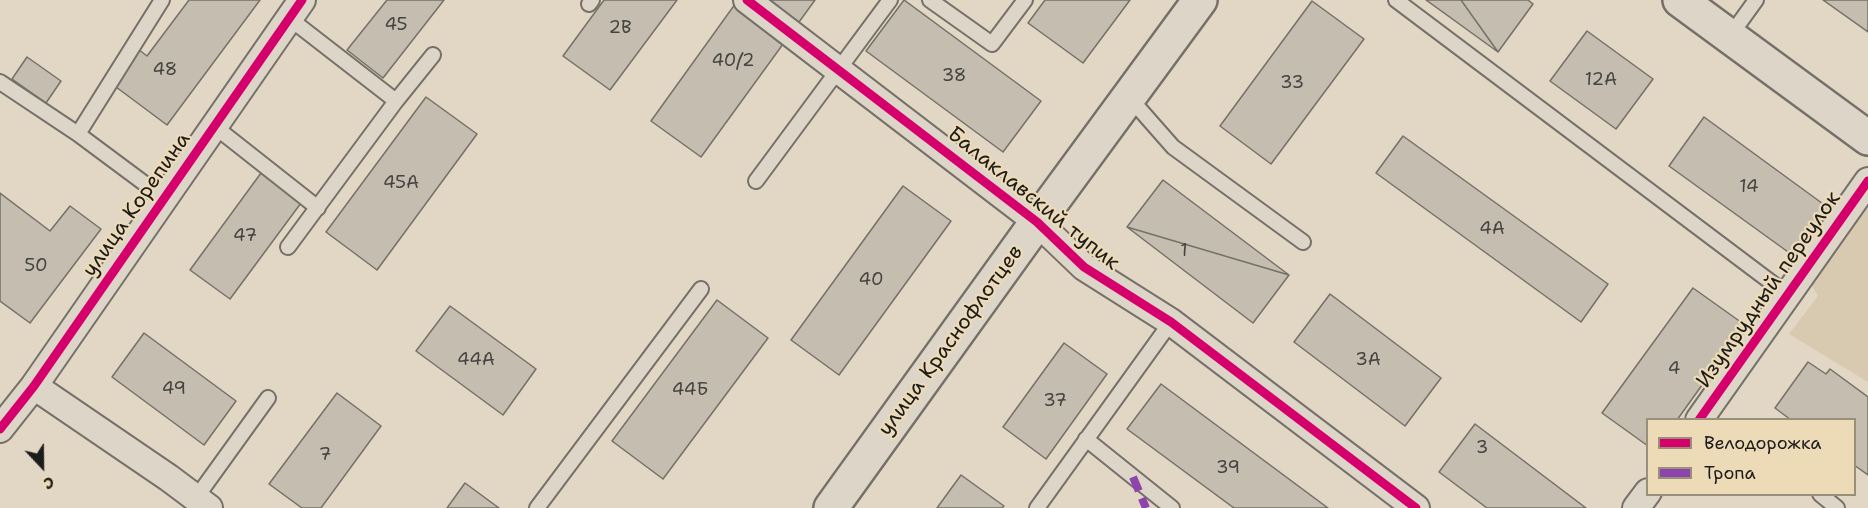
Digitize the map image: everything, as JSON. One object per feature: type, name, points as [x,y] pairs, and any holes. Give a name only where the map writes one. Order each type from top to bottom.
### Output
[{"type":"main road","name":"улица Краснофлотцев","points":[[831,508],[1200,0]]},
{"type":"main road","points":[[1680,0],[1868,138]]},
{"type":"street","name":"Балаклавский тупик","points":[[747,0],[1037,222],[1084,267],[1171,322],[1416,508]]},
{"type":"street","name":"улица Корепина","points":[[0,429],[34,386],[295,9]]},
{"type":"street","name":"Изумрудный переулок","points":[[1709,416],[1788,295],[1868,181]]},
{"type":"street","points":[[34,386],[203,503]]},
{"type":"street","points":[[1636,508],[1646,493]]},
{"type":"lane","points":[[78,134],[162,0]]},
{"type":"lane","points":[[756,181],[890,0]]},
{"type":"lane","points":[[930,0],[992,44],[1025,0]]},
{"type":"lane","points":[[1396,0],[1788,295]]},
{"type":"lane","points":[[1730,36],[1756,0]]},
{"type":"lane","points":[[295,9],[396,101]]},
{"type":"lane","points":[[288,247],[396,101],[433,55]]},
{"type":"lane","points":[[0,82],[78,134],[164,198]]},
{"type":"lane","points":[[1128,97],[1173,147],[1303,242]]},
{"type":"lane","points":[[214,126],[318,208]]},
{"type":"lane","points":[[537,508],[701,289]]},
{"type":"lane","points":[[1037,508],[1171,322]]},
{"type":"lane","points":[[203,503],[268,398]]},
{"type":"lane","points":[[1086,439],[1172,508]]},
{"type":"lane","points":[[1821,496],[1837,508]]},
{"type":"shaded area","points":[[1862,205],[1868,210],[1868,382],[1789,334],[1818,296],[1810,282]]},
{"type":"building","points":[[189,0],[260,0],[167,125],[112,84],[138,49],[147,56]]},
{"type":"building","points":[[387,0],[444,0],[383,78],[347,50]]},
{"type":"building","points":[[604,0],[677,0],[610,90],[563,56]]},
{"type":"building","points":[[738,0],[815,0],[701,157],[651,121]]},
{"type":"building","points":[[904,0],[1041,101],[1003,152],[866,51]]},
{"type":"building","points":[[1045,0],[1130,0],[1083,63],[1028,23]]},
{"type":"building","points":[[1426,0],[1461,0],[1498,52]]},
{"type":"building","points":[[1461,0],[1528,0],[1533,4],[1498,52]]},
{"type":"building","points":[[1823,0],[1868,0],[1868,32]]},
{"type":"building","points":[[1312,1],[1364,39],[1271,164],[1220,126]]},
{"type":"building","points":[[1587,31],[1653,79],[1616,129],[1550,81]]},
{"type":"building","points":[[27,57],[61,81],[46,103],[12,79]]},
{"type":"building","points":[[426,97],[477,134],[377,270],[326,232]]},
{"type":"building","points":[[1704,117],[1830,209],[1795,257],[1669,166]]},
{"type":"building","points":[[1403,136],[1608,284],[1581,322],[1376,173]]},
{"type":"building","points":[[261,173],[301,203],[230,299],[190,270]]},
{"type":"building","points":[[1163,180],[1289,275],[1127,227]]},
{"type":"building","points":[[903,186],[951,221],[839,375],[791,340]]},
{"type":"building","points":[[0,193],[50,231],[70,206],[101,229],[30,323],[0,301]]},
{"type":"building","points":[[1127,227],[1289,275],[1253,323]]},
{"type":"building","points":[[1693,288],[1745,325],[1678,418],[1646,418],[1646,445],[1602,413]]},
{"type":"building","points":[[1330,294],[1441,378],[1405,426],[1294,342]]},
{"type":"building","points":[[717,300],[768,338],[663,479],[612,441]]},
{"type":"building","points":[[450,306],[536,369],[503,415],[416,351]]},
{"type":"building","points":[[144,333],[236,401],[204,445],[112,377]]},
{"type":"building","points":[[1064,343],[1107,374],[1046,459],[1003,427]]},
{"type":"building","points":[[1808,362],[1826,374],[1830,369],[1868,397],[1868,475],[1856,466],[1856,418],[1788,418],[1775,408]]},
{"type":"building","points":[[1161,384],[1328,508],[1234,508],[1127,429]]},
{"type":"building","points":[[337,393],[381,426],[321,508],[302,508],[269,484]]},
{"type":"building","points":[[1475,424],[1586,508],[1487,508],[1439,472]]},
{"type":"building","points":[[961,475],[1004,506],[1002,508],[937,508]]},
{"type":"building","points":[[465,483],[499,508],[447,508]]},
{"type":"marked path","points":[[1133,477],[1146,508]]},
{"type":"cycle path","points":[[0,429],[34,386],[302,0]]},
{"type":"cycle path","points":[[747,0],[1037,222],[1084,267],[1171,322],[1416,508]]},
{"type":"cycle path","points":[[1700,418],[1868,181]]}]
